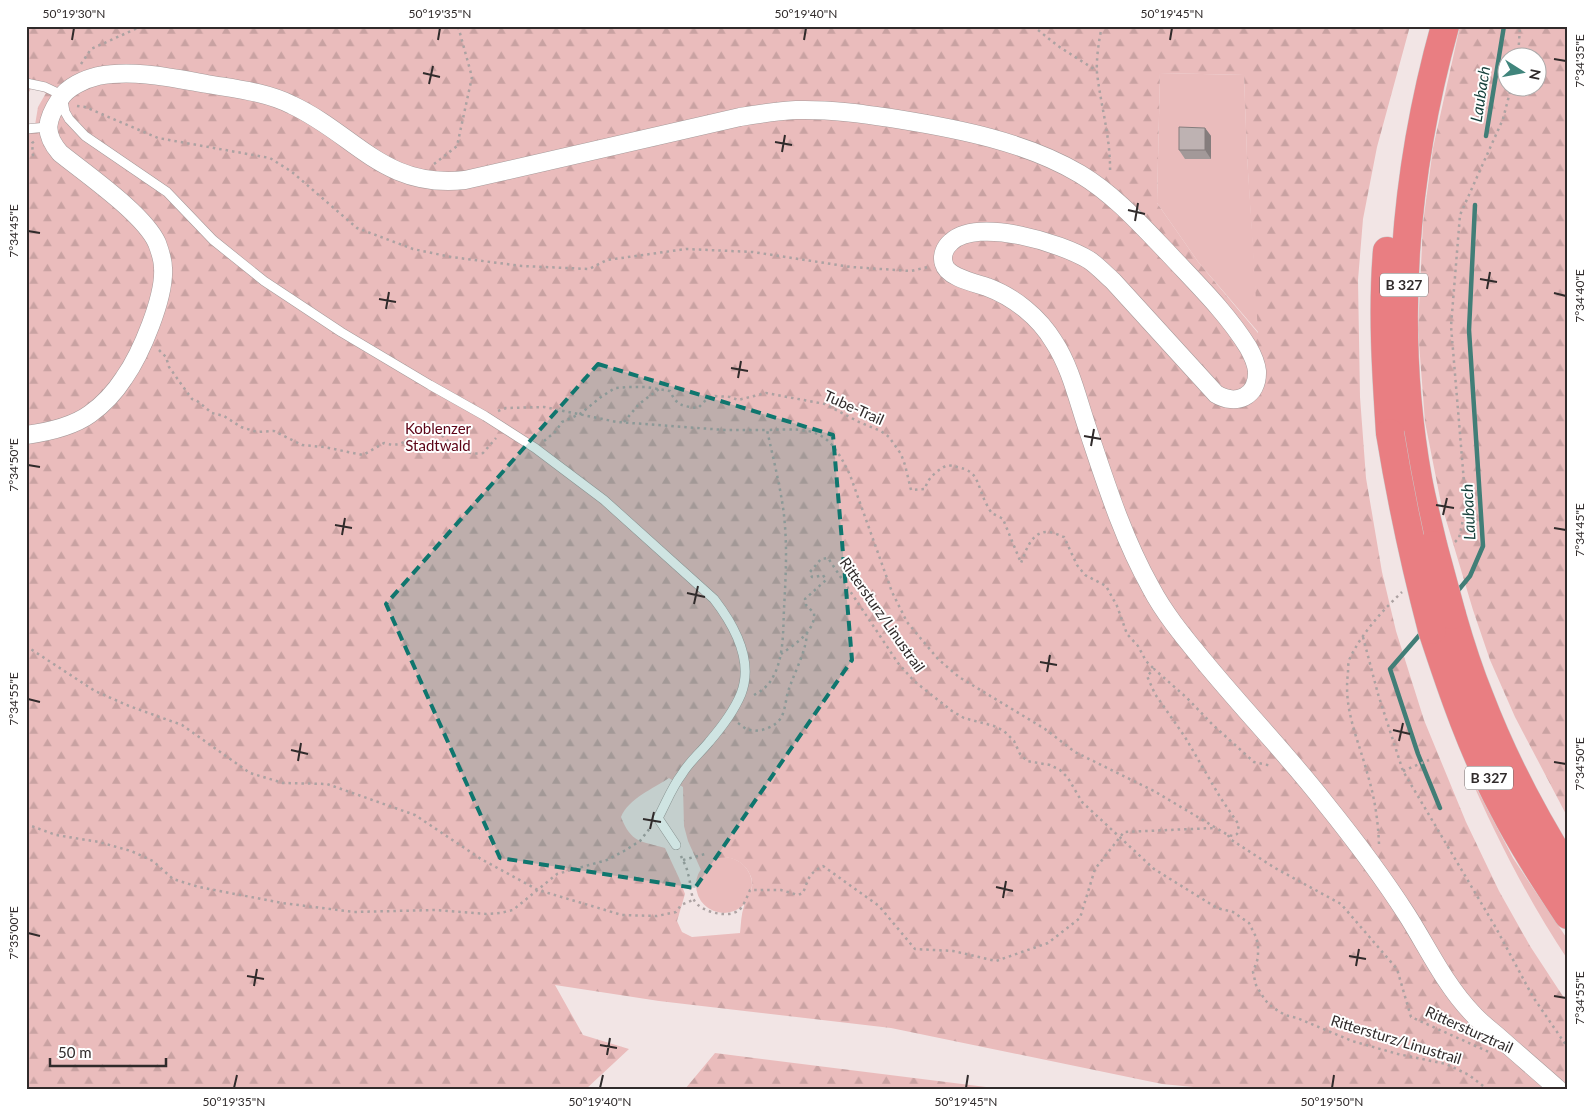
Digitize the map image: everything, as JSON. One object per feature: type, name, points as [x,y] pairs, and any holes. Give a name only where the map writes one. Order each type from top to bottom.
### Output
[{"type":"highway","name":"B 327","points":[[1427,26],[1402,138],[1395,177],[1388,242],[1385,339],[1390,433],[1394,459],[1421,590],[1442,662],[1461,714],[1502,807],[1568,916]]},
{"type":"highway","name":"B 327","points":[[1445,26],[1421,126],[1412,182],[1404,283],[1404,336],[1407,386],[1418,478],[1433,546],[1452,615],[1480,700],[1515,775],[1568,872]]},
{"type":"highway","name":"B 327","points":[[1515,775],[1568,837]]},
{"type":"street","points":[[26,435],[52,431],[68,425],[89,415],[103,403],[124,378],[146,336],[163,280],[163,268],[157,243],[149,229],[138,217],[60,153],[51,140],[48,127],[51,113],[65,96],[88,79],[99,76],[132,74],[182,80],[262,94],[285,102],[308,114],[378,162],[393,170],[405,175],[441,182],[465,180],[767,112],[806,110],[866,114],[938,125],[994,138],[1063,165],[1104,191],[1125,210],[1210,299],[1244,341],[1252,354],[1257,371],[1254,386],[1245,397],[1232,400],[1216,394],[1113,281],[1094,264],[1070,251],[1021,235],[972,233],[958,238],[948,245],[944,254],[943,264],[949,273],[999,292],[1017,303],[1037,320],[1053,339],[1067,366],[1101,471],[1126,538],[1152,590],[1212,671],[1289,758],[1380,874],[1433,959],[1473,1014],[1558,1089]]},
{"type":"lane","points":[[26,83],[45,87],[65,96],[69,119],[85,136],[167,192],[213,240],[264,281],[347,336],[430,386],[504,427],[535,448],[604,500],[714,599],[732,626],[742,651],[745,674],[741,694],[728,716],[681,774],[658,818],[676,845]]},
{"type":"lane","points":[[26,129],[48,127]]},
{"type":"path","points":[[142,26],[91,49],[70,78],[65,96],[85,107],[158,138],[270,158],[292,172],[357,228],[412,249],[451,257],[522,266],[589,269],[607,260],[686,249],[753,252],[851,267],[911,271],[943,264]]},
{"type":"path","points":[[448,152],[458,146],[472,78],[458,26]]},
{"type":"path","points":[[1033,26],[1058,46],[1097,71]]},
{"type":"path","points":[[1102,26],[1097,71],[1107,125],[1110,156],[1109,185],[1104,191]]},
{"type":"path","points":[[1519,48],[1520,26]]},
{"type":"path","points":[[1452,545],[1459,538],[1466,506],[1451,326],[1460,215],[1503,119],[1508,98]]},
{"type":"path","points":[[146,336],[166,357],[169,367],[192,399],[212,413],[224,416],[241,427],[258,432],[274,432],[302,445],[324,447],[363,455],[384,443],[398,445],[405,442],[425,423],[433,427],[452,445],[475,454],[483,453],[504,427]]},
{"type":"path","points":[[535,448],[555,432],[562,422],[580,414],[615,388],[659,389]]},
{"type":"path","points":[[624,422],[639,404],[659,389]]},
{"type":"path","name":"Tube-Trail","points":[[659,389],[670,391],[674,399],[682,406],[698,408],[707,398],[715,396],[730,397],[738,400],[766,393],[825,404],[881,431],[888,437],[901,454],[906,465],[911,490],[925,489],[926,483],[931,477],[947,465],[962,468],[972,473],[978,481],[985,502],[992,513],[1003,518],[1021,563],[1028,545],[1039,533],[1049,532],[1064,537],[1077,564],[1085,575],[1106,586],[1117,606],[1127,634],[1154,669]]},
{"type":"path","name":"Rittersturztrail","points":[[485,416],[506,408],[544,407],[624,422],[725,430],[795,429],[818,434],[829,441],[841,457],[850,476],[892,592],[907,622],[938,659],[959,677],[1045,729],[1080,755],[1154,791],[1228,835],[1230,839],[1275,868],[1341,904],[1397,969],[1411,1017],[1490,1052]]},
{"type":"path","points":[[741,694],[752,696],[768,684],[773,677],[781,654],[787,555],[782,502],[767,430]]},
{"type":"path","name":"Rittersturz/Linustrail","points":[[728,716],[748,730],[756,731],[766,729],[782,718],[788,690],[802,655],[807,640],[807,633],[815,616],[813,610],[806,605],[805,599],[826,580],[823,575],[815,577],[810,572],[821,560],[828,558],[898,663],[914,682],[964,718],[994,726],[1004,731],[1014,741],[1020,754],[1027,761],[1046,764],[1060,770],[1068,778],[1082,802],[1154,869],[1217,908],[1233,912],[1249,924],[1258,945],[1258,958],[1253,972],[1256,985],[1265,1000],[1278,1011],[1331,1033],[1373,1047],[1446,1064],[1469,1075],[1487,1089]]},
{"type":"path","points":[[1380,874],[1378,818],[1368,777],[1349,717],[1346,687],[1350,660],[1363,637],[1402,592]]},
{"type":"path","points":[[781,654],[807,633]]},
{"type":"path","points":[[1363,637],[1378,694],[1403,771],[1496,928],[1533,996],[1568,1048]]},
{"type":"path","points":[[26,646],[95,691],[129,706],[182,725],[250,773],[283,783],[327,784],[415,814],[480,859],[538,890],[622,915],[657,916],[678,913],[681,905],[693,900]]},
{"type":"path","points":[[1228,835],[1238,834],[1239,825],[1220,797],[1185,737],[1154,694],[1147,676],[1154,669],[1254,762],[1273,767],[1289,758]]},
{"type":"path","points":[[1403,771],[1429,760]]},
{"type":"path","points":[[26,824],[56,835],[99,842],[131,851],[153,861],[174,879],[199,887],[282,903],[354,912],[435,910],[486,914],[512,910],[557,874],[607,860],[624,852],[640,841],[658,818]]},
{"type":"path","points":[[705,854],[683,860],[693,900],[698,906],[708,911],[718,914],[737,912],[742,908],[750,890],[781,890],[798,895],[803,893],[807,879],[812,872],[823,866],[879,906],[915,949],[953,951],[996,961],[1048,943],[1080,918],[1095,868],[1124,832],[1216,828]]},
{"type":"path","points":[[26,1018],[28,1019],[26,1026]]},
{"type":"highlighted area","points":[[598,364],[833,435],[852,660],[695,888],[500,858],[386,604]]},
{"type":"green space","name":"Koblenzer Stadtwald","points":[[26,26],[1410,26],[1377,147],[1363,219],[1358,280],[1360,397],[1366,478],[1382,572],[1396,631],[1424,720],[1466,822],[1499,891],[1530,946],[1568,1004],[1568,1089],[1214,1089],[1162,1084],[891,1028],[659,1001],[555,985],[583,1035],[629,1049],[586,1089],[26,1089],[26,126],[35,125],[38,107],[46,93],[32,87],[26,97]],"holes":[[[1160,73],[1244,75],[1258,333],[1199,263],[1157,203]],[[669,778],[683,787],[684,826],[688,841],[701,870],[713,860],[728,858],[742,864],[751,877],[752,889],[743,909],[740,933],[692,937],[682,932],[677,921],[685,894],[665,848],[638,840],[625,826],[621,817],[630,804],[642,794]]]},
{"type":"green space","points":[[1460,26],[1568,26],[1568,818],[1515,717],[1490,660],[1441,503],[1425,422],[1418,330],[1423,223],[1433,148]]},
{"type":"green space","points":[[1160,73],[1244,75],[1247,156],[1259,333],[1199,263],[1157,203]]},
{"type":"green space","points":[[1467,770],[1513,858],[1568,940],[1568,960],[1513,868]]},
{"type":"green space","points":[[724,857],[735,859],[744,865],[750,874],[752,885],[750,896],[744,905],[735,911],[724,913],[713,911],[704,905],[698,896],[696,885],[698,874],[704,865],[713,859]]},
{"type":"green space","points":[[715,1053],[1002,1089],[685,1089]]},
{"type":"building","points":[[1179,127],[1205,128],[1205,150],[1179,150]]},
{"type":"waterway","name":"Laubach","points":[[1486,136],[1504,26]]},
{"type":"waterway","name":"Laubach","points":[[1456,593],[1470,576],[1483,546],[1469,330],[1475,205]]},
{"type":"waterway","name":"Laubach","points":[[1423,631],[1390,669],[1418,754],[1440,808]]}]
